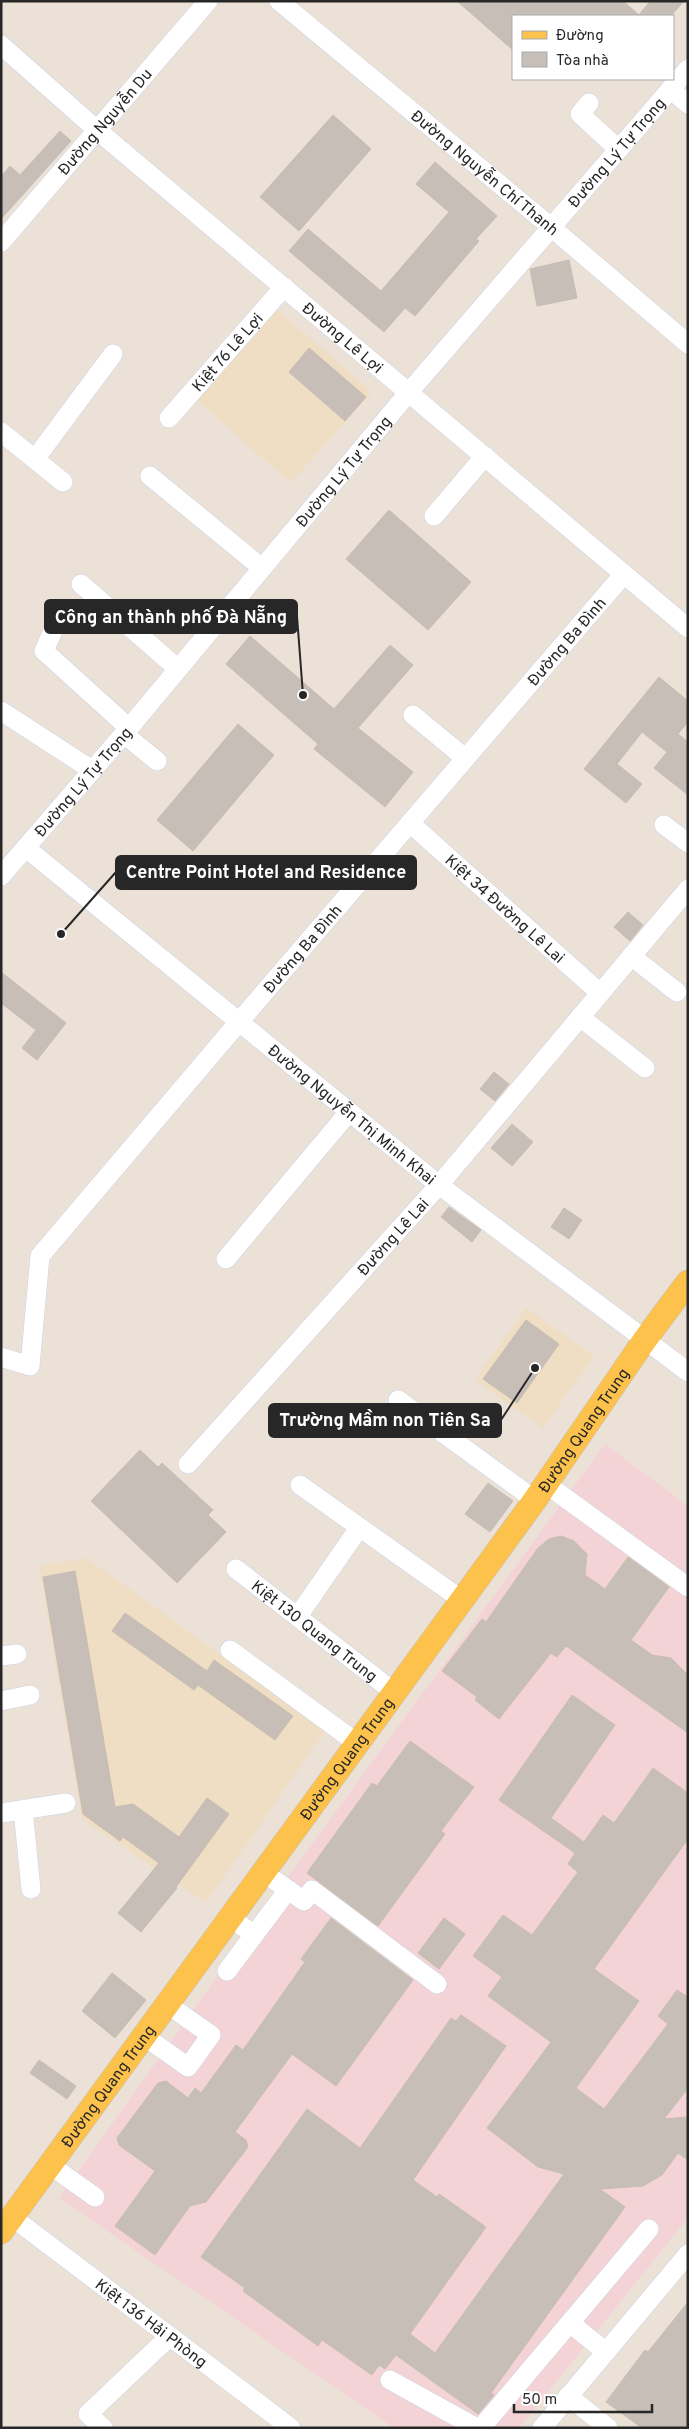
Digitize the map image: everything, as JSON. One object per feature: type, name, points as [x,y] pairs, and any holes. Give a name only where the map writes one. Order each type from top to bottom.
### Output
[{"type":"main road","name":"Đường Quang Trung","points":[[7,2224],[541,1492],[644,1341],[688,1282]]},
{"type":"street","name":"Đường Nguyễn Du","points":[[1,242],[208,1]]},
{"type":"street","name":"Đường Nguyễn Chí Thanh","points":[[279,1],[551,227],[688,344]]},
{"type":"street","name":"Đường Lê Lợi","points":[[1,45],[98,130],[688,628]]},
{"type":"street","name":"Đường Lý Tự Trọng","points":[[1,876],[126,731],[409,392],[688,69]]},
{"type":"street","points":[[670,89],[688,104]]},
{"type":"street","points":[[590,104],[580,114],[618,149]]},
{"type":"street","name":"Kiệt 76 Lê Lợi","points":[[169,418],[284,287]]},
{"type":"street","points":[[35,459],[113,354]]},
{"type":"street","points":[[1,432],[63,482]]},
{"type":"street","points":[[434,516],[485,456]]},
{"type":"street","points":[[150,476],[262,568]]},
{"type":"street","name":"Đường Ba Đình","points":[[1,1357],[30,1366],[40,1256],[624,574]]},
{"type":"street","points":[[81,584],[178,669]]},
{"type":"street","points":[[55,626],[44,651],[157,761]]},
{"type":"street","points":[[1,711],[92,770]]},
{"type":"street","points":[[413,715],[465,758]]},
{"type":"street","name":"Kiệt 34 Đường Lê Lai","points":[[410,823],[600,993]]},
{"type":"street","points":[[664,825],[688,843]]},
{"type":"street","name":"Đường Nguyễn Thị Minh Khai","points":[[26,848],[238,1023],[439,1185],[644,1341],[688,1372]]},
{"type":"street","name":"Đường Lê Lai","points":[[188,1464],[439,1185],[687,892]]},
{"type":"street","points":[[631,956],[677,992]]},
{"type":"street","points":[[580,1017],[645,1068]]},
{"type":"street","points":[[226,1259],[348,1112]]},
{"type":"street","points":[[398,1400],[688,1587]]},
{"type":"street","points":[[300,1485],[462,1600]]},
{"type":"street","points":[[298,1616],[359,1528]]},
{"type":"street","name":"Kiệt 130 Quang Trung","points":[[236,1569],[394,1692]]},
{"type":"street","points":[[230,1650],[357,1743]]},
{"type":"street","points":[[1,1701],[30,1695]]},
{"type":"street","points":[[1,1813],[66,1803]]},
{"type":"street","points":[[23,1810],[31,1889]]},
{"type":"street","points":[[263,1872],[304,1901],[312,1890],[437,1984]]},
{"type":"street","points":[[227,1970],[288,1890]]},
{"type":"street","points":[[230,1917],[254,1935]]},
{"type":"street","points":[[144,2036],[188,2067],[211,2035],[167,2004]]},
{"type":"street","points":[[50,2165],[95,2197]]},
{"type":"street","name":"Kiệt 136 Hải Phòng","points":[[7,2224],[170,2336],[291,2428]]},
{"type":"street","points":[[482,2428],[649,2229]]},
{"type":"street","points":[[542,2428],[688,2254]]},
{"type":"street","points":[[570,2323],[606,2352]]},
{"type":"street","points":[[104,2428],[88,2414],[170,2336]]},
{"type":"street","points":[[390,2380],[477,2428]]},
{"type":"street","points":[[568,2396],[608,2428]]},
{"type":"shaded area","points":[[274,307],[372,392],[291,483],[194,398]]},
{"type":"shaded area","points":[[526,1308],[594,1356],[543,1428],[475,1380]]},
{"type":"shaded area","points":[[605,1444],[688,1506],[688,2218],[519,2428],[394,2428],[59,2198],[288,1877]]},
{"type":"shaded area","points":[[87,1558],[325,1731],[206,1903],[82,1819],[39,1566]]},
{"type":"building","points":[[457,1],[623,1],[639,15],[512,15],[512,49]]},
{"type":"building","points":[[650,1],[684,1],[672,15],[639,15]]},
{"type":"building","points":[[333,115],[371,149],[299,231],[260,197]]},
{"type":"building","points":[[60,131],[71,141],[1,219],[1,177],[10,166],[20,175]]},
{"type":"building","points":[[435,162],[497,216],[476,239],[479,241],[415,316],[405,308],[384,332],[289,251],[308,229],[381,291],[449,212],[416,184]]},
{"type":"building","points":[[569,260],[577,298],[537,306],[530,269]]},
{"type":"building","points":[[309,348],[366,397],[345,421],[289,372]]},
{"type":"building","points":[[389,510],[471,582],[428,630],[346,559]]},
{"type":"building","points":[[250,636],[334,709],[390,645],[413,665],[358,728],[413,772],[385,807],[314,749],[318,744],[226,664]]},
{"type":"building","points":[[659,677],[688,701],[688,722],[678,734],[688,742],[688,795],[654,768],[667,752],[642,732],[617,764],[642,784],[626,803],[584,769]]},
{"type":"building","points":[[238,724],[274,755],[193,851],[157,820]]},
{"type":"building","points":[[628,912],[643,925],[630,941],[614,927]]},
{"type":"building","points":[[1,972],[66,1023],[37,1060],[22,1048],[36,1030],[1,1003]]},
{"type":"building","points":[[494,1072],[509,1084],[495,1101],[480,1089]]},
{"type":"building","points":[[512,1124],[533,1142],[512,1166],[491,1148]]},
{"type":"building","points":[[449,1207],[481,1230],[472,1242],[441,1217]]},
{"type":"building","points":[[564,1208],[582,1220],[569,1239],[551,1227]]},
{"type":"building","points":[[526,1320],[559,1344],[517,1403],[483,1379]]},
{"type":"building","points":[[140,1450],[158,1467],[162,1463],[213,1510],[208,1515],[226,1532],[177,1583],[91,1501]]},
{"type":"building","points":[[488,1483],[513,1501],[490,1532],[465,1514]]},
{"type":"building","points":[[561,1536],[574,1541],[587,1554],[585,1575],[605,1589],[628,1557],[669,1587],[631,1640],[652,1655],[671,1658],[687,1674],[688,1733],[566,1646],[557,1657],[551,1653],[499,1719],[475,1700],[477,1697],[442,1671],[482,1619],[486,1622],[538,1548],[549,1539]]},
{"type":"building","points":[[75,1571],[115,1807],[133,1804],[179,1837],[207,1798],[229,1814],[177,1888],[141,1932],[118,1913],[159,1863],[123,1837],[120,1841],[83,1814],[43,1577]]},
{"type":"building","points":[[125,1613],[207,1671],[214,1660],[293,1716],[275,1740],[198,1685],[194,1690],[112,1631]]},
{"type":"building","points":[[572,1695],[615,1725],[551,1818],[584,1842],[603,1815],[614,1823],[653,1768],[688,1793],[688,1839],[594,1969],[639,2001],[576,2088],[604,2109],[668,2024],[658,2016],[677,1990],[688,1997],[688,2088],[664,2119],[688,2117],[688,2160],[678,2153],[662,2175],[643,2186],[600,2189],[625,2207],[491,2393],[494,2395],[478,2414],[396,2355],[385,2369],[379,2365],[372,2375],[322,2340],[318,2346],[243,2291],[245,2288],[201,2257],[307,2109],[360,2148],[451,2018],[456,2021],[461,2015],[506,2046],[413,2180],[437,2197],[439,2194],[486,2227],[410,2334],[435,2353],[564,2174],[538,2167],[487,2128],[551,2042],[488,1996],[502,1977],[473,1956],[503,1915],[532,1935],[578,1872],[568,1864],[575,1853],[499,1800]]},
{"type":"building","points":[[410,1741],[474,1787],[441,1831],[445,1834],[378,1926],[307,1873],[372,1783],[377,1786]]},
{"type":"building","points":[[331,1918],[413,1980],[336,2086],[292,2054],[235,2132],[246,2140],[248,2147],[206,2202],[190,2206],[155,2255],[115,2226],[155,2171],[119,2145],[117,2138],[158,2083],[166,2081],[188,2098],[195,2088],[201,2093],[236,2045],[243,2050],[305,1962],[301,1959]]},
{"type":"building","points":[[444,1918],[465,1934],[439,1969],[418,1953]]},
{"type":"building","points":[[112,1973],[146,2000],[115,2038],[82,2011]]},
{"type":"building","points":[[39,2060],[76,2086],[67,2099],[30,2073]]},
{"type":"building","points":[[688,2302],[688,2428],[642,2428],[606,2402],[645,2350],[648,2352]]},
{"type":"place","name":"Công an thành phố Đà Nẵng","points":[[303,695]]},
{"type":"place","name":"Centre Point Hotel and Residence","points":[[61,934]]},
{"type":"place","name":"Trường Mầm non Tiên Sa","points":[[535,1368]]}]
